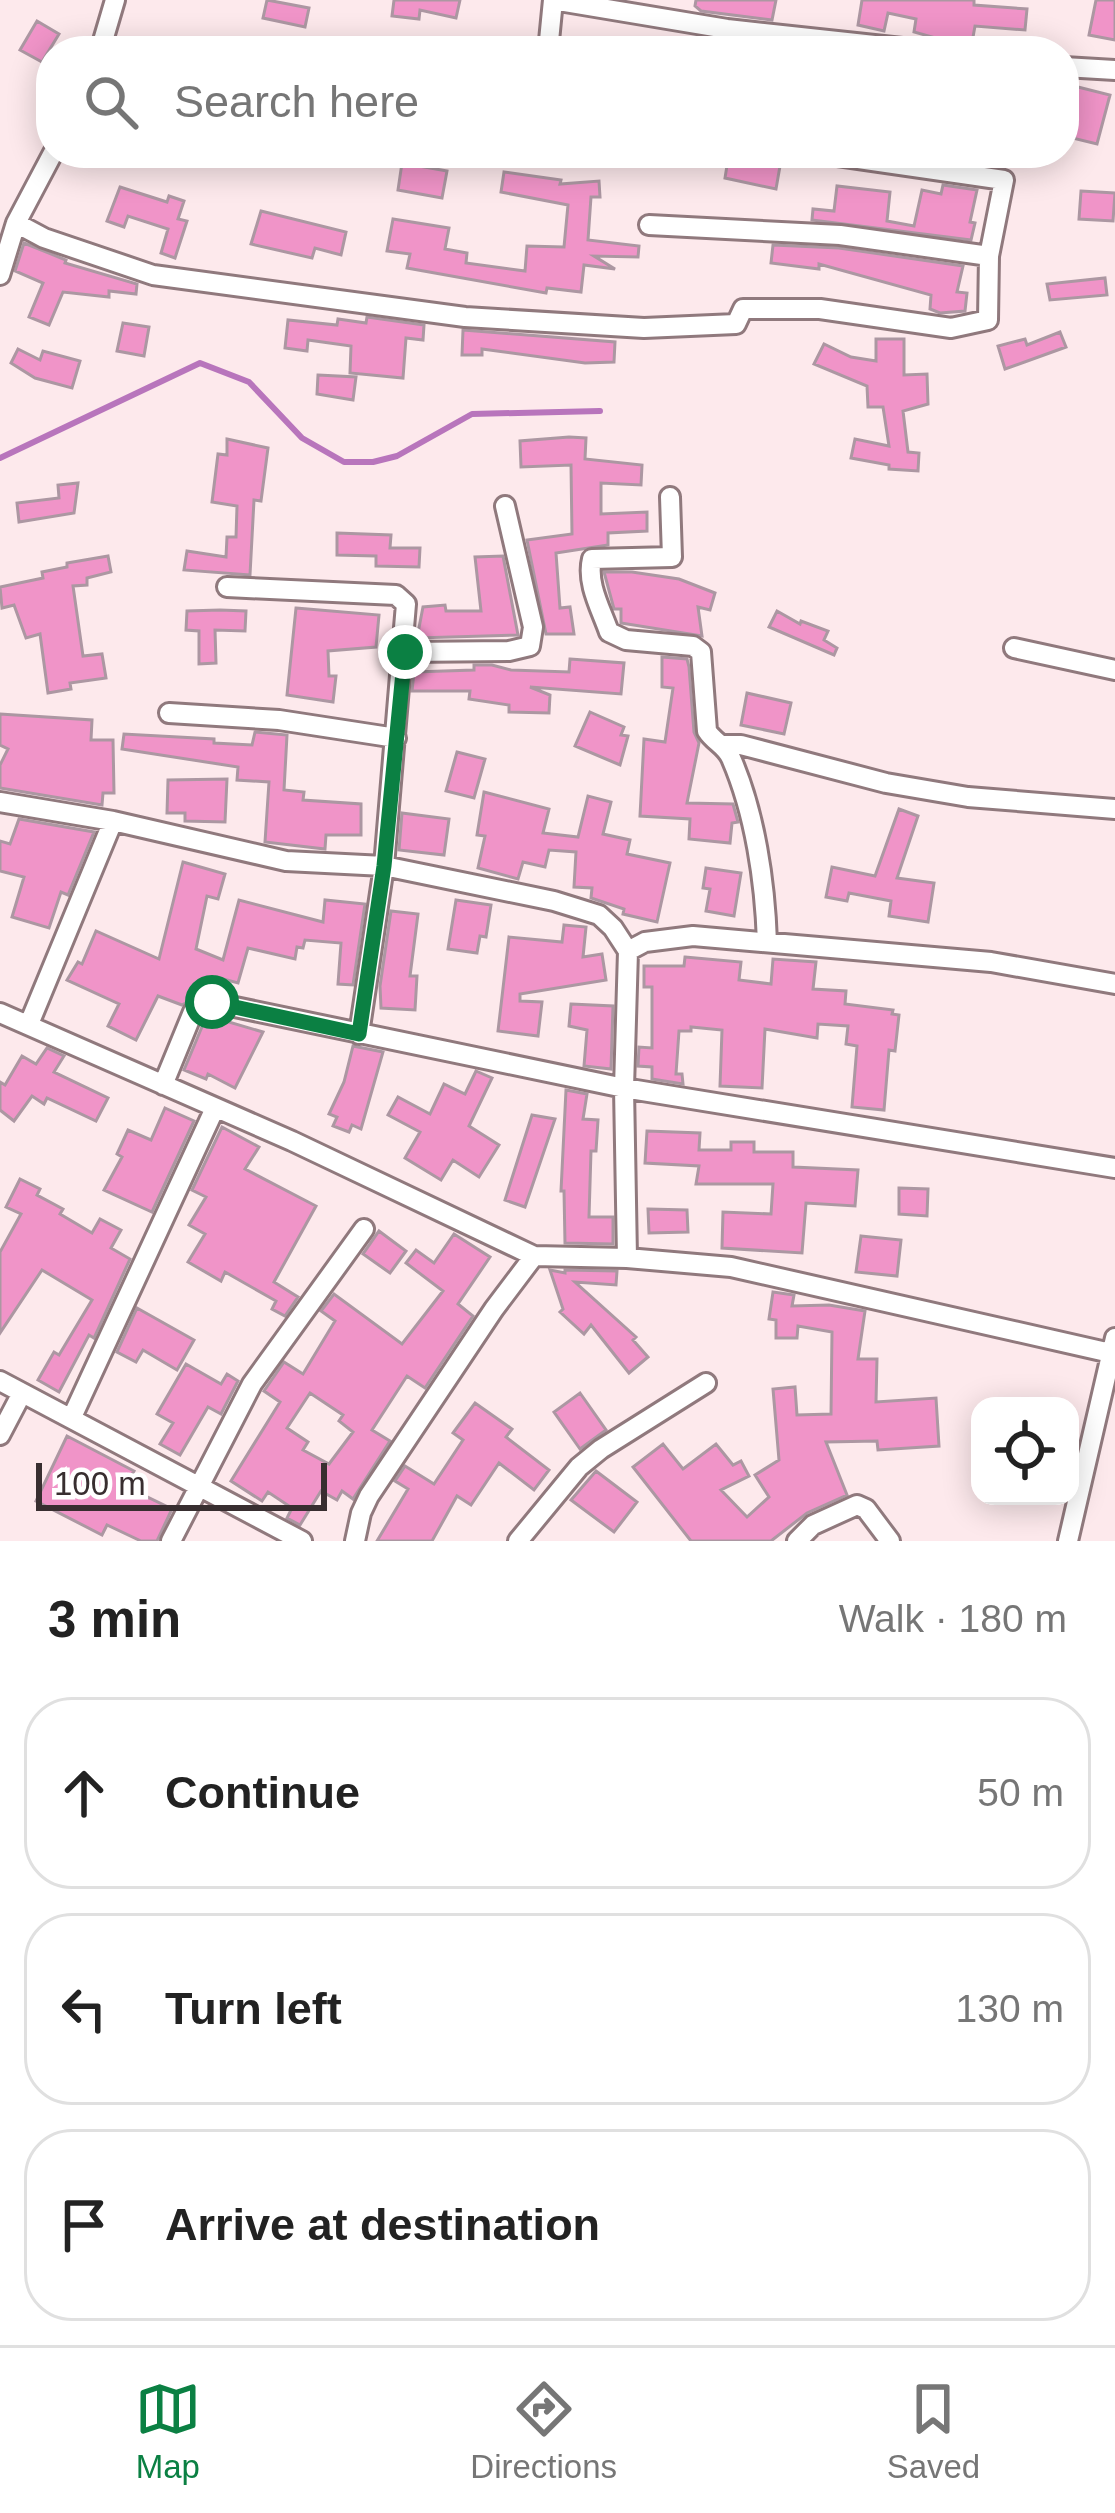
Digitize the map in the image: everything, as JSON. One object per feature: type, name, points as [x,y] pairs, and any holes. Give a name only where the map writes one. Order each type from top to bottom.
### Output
[{"type":"street","points":[[104,36],[115,0]]},
{"type":"street","points":[[549,36],[553,0],[792,36]]},
{"type":"street","points":[[1079,68],[1115,70]]},
{"type":"street","points":[[0,275],[16,223],[45,168]]},
{"type":"street","points":[[16,223],[44,238],[153,275],[464,317],[644,328],[736,324],[743,309],[820,309],[951,328],[988,320],[989,256],[1004,180],[921,168]]},
{"type":"street","points":[[649,225],[841,235],[989,256]]},
{"type":"street","points":[[670,497],[671,557],[592,560],[589,568],[609,632],[626,640],[699,648],[705,660],[707,730],[723,745],[749,814],[766,901],[767,942]]},
{"type":"street","points":[[405,652],[509,651],[530,646],[533,628],[506,506]]},
{"type":"street","points":[[226,587],[395,595],[406,604],[384,866],[359,1034]]},
{"type":"street","points":[[1014,648],[1115,670]]},
{"type":"street","points":[[169,712],[279,720],[396,738]]},
{"type":"street","points":[[723,745],[968,797],[1115,809]]},
{"type":"street","points":[[0,802],[113,820],[286,861],[384,866],[585,909],[613,928],[628,951],[627,1258]]},
{"type":"street","points":[[28,1024],[113,820]]},
{"type":"street","points":[[628,951],[665,938],[767,942],[992,962],[1115,984]]},
{"type":"street","points":[[163,1084],[193,1012],[212,1002],[624,1088],[1115,1168]]},
{"type":"street","points":[[0,1013],[534,1256],[731,1267],[1114,1349],[1068,1541]]},
{"type":"street","points":[[72,1418],[215,1108]]},
{"type":"street","points":[[171,1541],[252,1384],[364,1228]]},
{"type":"street","points":[[355,1541],[369,1496],[534,1256]]},
{"type":"street","points":[[0,1381],[302,1541]]},
{"type":"street","points":[[518,1541],[579,1467],[706,1383]]},
{"type":"street","points":[[0,1435],[22,1393]]},
{"type":"street","points":[[797,1541],[813,1526],[856,1505],[866,1509],[890,1541]]},
{"type":"building","points":[[267,0],[309,8],[305,27],[263,18]]},
{"type":"building","points":[[394,0],[460,0],[456,18],[420,10],[419,19],[392,16]]},
{"type":"building","points":[[696,0],[776,0],[772,20],[701,11]]},
{"type":"building","points":[[862,0],[974,0],[974,5],[1027,9],[1025,30],[975,26],[973,36],[928,36],[914,32],[916,19],[888,13],[884,31],[858,25]]},
{"type":"building","points":[[1096,0],[1115,0],[1115,40],[1089,35]]},
{"type":"building","points":[[37,21],[59,34],[36,36],[36,59],[20,50]]},
{"type":"building","points":[[1079,87],[1110,95],[1097,144],[1079,140]]},
{"type":"building","points":[[401,168],[447,171],[442,198],[398,190]]},
{"type":"building","points":[[727,168],[780,168],[776,189],[725,178]]},
{"type":"building","points":[[504,172],[561,180],[560,184],[599,181],[600,197],[591,197],[588,240],[639,246],[638,257],[594,256],[615,269],[584,265],[581,292],[547,288],[546,293],[407,268],[410,254],[387,251],[393,219],[449,228],[445,249],[467,253],[466,263],[525,271],[527,246],[564,247],[568,205],[501,192]]},
{"type":"building","points":[[943,185],[977,190],[971,240],[812,220],[813,209],[834,211],[837,186],[890,192],[887,221],[914,226],[922,190],[941,194]]},
{"type":"building","points":[[120,187],[167,202],[169,196],[184,201],[178,219],[187,221],[175,258],[161,253],[168,229],[128,216],[124,227],[107,221]]},
{"type":"building","points":[[1081,191],[1115,193],[1113,221],[1079,219]]},
{"type":"building","points":[[261,211],[346,232],[341,255],[315,248],[312,258],[251,244]]},
{"type":"building","points":[[24,243],[65,263],[137,284],[136,294],[109,291],[109,297],[63,292],[49,325],[29,317],[43,283],[15,271]]},
{"type":"building","points":[[773,245],[839,248],[963,266],[957,292],[967,293],[965,311],[940,313],[930,309],[931,295],[819,264],[819,269],[771,263]]},
{"type":"building","points":[[1105,278],[1107,295],[1050,300],[1047,284]]},
{"type":"building","points":[[367,317],[424,325],[423,340],[406,338],[403,378],[350,373],[351,346],[308,340],[307,351],[285,348],[288,320],[337,325],[338,319],[366,323]]},
{"type":"building","points":[[123,323],[149,327],[144,356],[117,351]]},
{"type":"building","points":[[463,330],[615,342],[614,362],[585,363],[482,349],[482,355],[462,355]]},
{"type":"building","points":[[1060,332],[1066,347],[1005,369],[998,346],[1025,339],[1027,345]]},
{"type":"building","points":[[876,339],[904,339],[904,375],[927,374],[928,404],[903,411],[908,452],[919,453],[918,471],[851,458],[855,439],[889,446],[883,407],[868,407],[867,386],[814,364],[824,344],[851,357],[876,361]]},
{"type":"building","points":[[18,349],[40,360],[43,351],[80,361],[72,388],[35,378],[11,363]]},
{"type":"building","points":[[318,375],[356,377],[353,400],[317,394]]},
{"type":"building","points":[[586,438],[585,459],[642,465],[641,485],[601,483],[601,514],[647,512],[647,531],[608,533],[608,545],[556,553],[560,608],[570,607],[574,634],[546,634],[527,540],[572,534],[571,465],[521,467],[520,441]]},
{"type":"building","points":[[227,439],[268,448],[261,501],[254,500],[250,575],[184,570],[187,551],[226,557],[227,537],[236,537],[237,506],[212,502],[218,454],[227,455]]},
{"type":"building","points":[[78,483],[74,513],[19,522],[17,503],[59,498],[58,485]]},
{"type":"building","points":[[337,533],[391,535],[390,548],[420,548],[419,567],[376,566],[376,556],[337,555]]},
{"type":"building","points":[[108,556],[111,572],[87,578],[87,585],[73,586],[83,656],[102,654],[106,678],[70,683],[71,689],[48,693],[40,634],[26,638],[14,605],[2,608],[0,587],[43,578],[42,572],[67,567],[67,563]]},
{"type":"building","points":[[503,556],[518,635],[417,638],[423,607],[481,611],[475,557]]},
{"type":"building","points":[[604,572],[679,579],[715,593],[710,610],[698,607],[702,636],[621,623],[621,609],[614,609]]},
{"type":"building","points":[[296,608],[379,615],[376,647],[328,651],[329,676],[336,676],[333,702],[287,695]]},
{"type":"building","points":[[187,611],[246,611],[245,631],[215,630],[216,663],[199,664],[199,631],[186,630]]},
{"type":"building","points":[[777,611],[800,624],[828,631],[824,640],[837,648],[834,655],[769,627]]},
{"type":"building","points":[[662,657],[687,659],[689,667],[699,743],[687,803],[733,804],[738,822],[732,823],[730,843],[689,839],[690,819],[640,816],[644,739],[665,742],[673,688],[662,687]]},
{"type":"building","points":[[570,659],[624,663],[621,694],[530,687],[550,695],[549,713],[509,712],[509,705],[469,699],[470,691],[412,691],[414,672],[492,665],[569,672]]},
{"type":"building","points":[[747,693],[791,703],[784,734],[741,725]]},
{"type":"building","points":[[590,712],[624,727],[621,735],[628,736],[620,765],[575,746]]},
{"type":"building","points":[[0,714],[92,720],[91,740],[113,740],[114,793],[103,793],[102,805],[0,788],[0,765],[8,749],[0,745]]},
{"type":"building","points":[[255,732],[287,735],[284,790],[304,792],[303,800],[361,804],[361,835],[326,835],[325,849],[265,842],[269,782],[237,780],[238,767],[122,749],[124,734],[252,745]]},
{"type":"building","points":[[457,752],[485,759],[474,798],[446,791]]},
{"type":"building","points":[[227,779],[225,822],[185,821],[185,813],[167,813],[168,780]]},
{"type":"building","points":[[484,792],[549,809],[543,833],[578,837],[588,796],[611,802],[603,834],[630,840],[627,854],[670,863],[657,922],[623,914],[624,909],[591,898],[592,888],[574,887],[576,852],[549,850],[545,867],[523,862],[518,879],[478,868],[485,836],[477,835]]},
{"type":"building","points":[[899,809],[918,816],[897,878],[934,883],[928,922],[889,916],[891,901],[849,893],[847,901],[826,897],[832,867],[875,876]]},
{"type":"building","points":[[402,813],[449,819],[444,855],[399,850]]},
{"type":"building","points":[[19,819],[94,832],[68,895],[61,892],[49,928],[12,917],[24,877],[0,871],[0,841],[10,844]]},
{"type":"building","points":[[183,862],[225,874],[218,899],[207,896],[196,949],[223,960],[239,900],[323,922],[325,900],[365,904],[353,985],[338,984],[341,943],[305,940],[303,948],[297,947],[295,959],[248,948],[238,983],[216,977],[211,989],[182,1005],[158,996],[136,1040],[108,1026],[119,1004],[67,980],[78,962],[82,964],[96,931],[159,959]]},
{"type":"building","points":[[706,868],[741,873],[734,916],[706,911],[710,889],[703,888]]},
{"type":"building","points":[[456,900],[491,905],[486,937],[480,936],[477,953],[448,949]]},
{"type":"building","points":[[391,911],[418,914],[410,976],[417,976],[415,1010],[381,1008]]},
{"type":"building","points":[[564,925],[586,927],[583,957],[602,954],[606,980],[520,994],[520,1001],[542,1002],[538,1036],[498,1031],[509,937],[562,942]]},
{"type":"building","points":[[685,957],[741,962],[739,980],[771,984],[773,959],[816,962],[813,989],[846,991],[845,1004],[893,1010],[892,1014],[899,1015],[895,1051],[889,1050],[884,1110],[852,1107],[857,1046],[846,1044],[848,1026],[818,1024],[817,1038],[765,1029],[762,1088],[720,1086],[722,1030],[691,1027],[691,1031],[679,1031],[676,1074],[682,1074],[683,1084],[652,1079],[652,1067],[638,1066],[639,1047],[652,1048],[652,987],[644,987],[644,966],[684,966]]},
{"type":"building","points":[[571,1004],[613,1006],[611,1069],[584,1066],[587,1030],[569,1026]]},
{"type":"building","points":[[212,1017],[263,1032],[235,1088],[208,1074],[206,1079],[184,1070],[204,1022]]},
{"type":"building","points":[[353,1046],[383,1052],[361,1129],[352,1125],[349,1132],[333,1126],[337,1117],[329,1114]]},
{"type":"building","points":[[47,1048],[64,1056],[54,1072],[108,1098],[96,1121],[32,1096],[14,1121],[0,1110],[0,1082],[5,1085],[22,1056],[36,1064]]},
{"type":"building","points":[[476,1071],[492,1078],[469,1126],[499,1145],[479,1177],[453,1160],[441,1180],[405,1158],[420,1132],[388,1115],[398,1097],[430,1114],[444,1084],[465,1094]]},
{"type":"building","points":[[566,1090],[587,1094],[583,1119],[598,1120],[596,1151],[591,1151],[589,1217],[613,1217],[613,1244],[565,1243],[561,1191]]},
{"type":"building","points":[[165,1108],[194,1121],[152,1212],[104,1190],[122,1157],[117,1154],[128,1130],[151,1140]]},
{"type":"building","points":[[532,1115],[555,1119],[525,1207],[505,1200]]},
{"type":"building","points":[[222,1127],[259,1147],[245,1169],[316,1206],[274,1282],[298,1297],[285,1316],[272,1309],[276,1301],[225,1272],[221,1281],[188,1262],[205,1234],[189,1225],[206,1197],[192,1190]]},
{"type":"building","points":[[647,1131],[700,1133],[699,1150],[731,1150],[731,1142],[754,1142],[754,1152],[793,1152],[793,1167],[858,1170],[855,1206],[806,1203],[802,1253],[722,1248],[723,1212],[771,1214],[773,1184],[696,1184],[699,1166],[645,1163]]},
{"type":"building","points":[[20,1179],[63,1209],[60,1214],[92,1233],[100,1219],[121,1230],[111,1248],[130,1259],[94,1338],[89,1335],[59,1392],[38,1380],[92,1300],[42,1270],[0,1333],[0,1252],[21,1214],[6,1207]]},
{"type":"building","points":[[899,1188],[928,1189],[927,1216],[899,1214]]},
{"type":"building","points":[[648,1209],[687,1210],[688,1232],[649,1233]]},
{"type":"building","points":[[379,1231],[406,1251],[390,1273],[363,1254]]},
{"type":"building","points":[[454,1234],[490,1257],[458,1304],[473,1316],[425,1388],[407,1376],[372,1430],[390,1441],[353,1499],[342,1491],[337,1500],[321,1491],[300,1525],[287,1518],[292,1508],[268,1492],[262,1501],[231,1481],[280,1402],[264,1391],[284,1362],[303,1374],[335,1321],[321,1311],[334,1294],[402,1344],[443,1291],[406,1263],[416,1250],[434,1263]],"holes":[[[310,1393],[343,1415],[339,1421],[353,1432],[329,1464],[303,1450],[308,1442],[287,1428]]]},
{"type":"building","points":[[861,1236],[901,1240],[897,1276],[856,1272]]},
{"type":"building","points":[[550,1270],[617,1271],[616,1285],[575,1282],[636,1337],[633,1340],[648,1357],[629,1373],[591,1325],[584,1334],[560,1312],[563,1309]]},
{"type":"building","points":[[773,1292],[794,1295],[792,1306],[865,1311],[858,1359],[877,1359],[876,1402],[936,1398],[939,1446],[878,1450],[877,1441],[826,1442],[847,1495],[807,1513],[771,1541],[691,1541],[633,1467],[663,1444],[683,1469],[716,1444],[733,1465],[741,1461],[749,1476],[721,1490],[747,1517],[769,1497],[755,1475],[779,1460],[773,1389],[795,1387],[797,1415],[831,1414],[832,1332],[798,1326],[797,1338],[776,1338],[776,1320],[769,1319]]},
{"type":"building","points":[[137,1308],[194,1340],[177,1370],[143,1350],[136,1362],[117,1352]]},
{"type":"building","points":[[186,1364],[221,1384],[227,1374],[238,1381],[221,1414],[208,1407],[180,1455],[160,1444],[173,1423],[157,1414]]},
{"type":"building","points":[[580,1393],[606,1430],[580,1449],[554,1412]]},
{"type":"building","points":[[475,1403],[512,1429],[506,1437],[549,1470],[534,1490],[499,1463],[471,1505],[457,1496],[432,1541],[377,1541],[408,1489],[395,1481],[405,1466],[434,1484],[463,1440],[453,1433]]},
{"type":"building","points":[[67,1436],[134,1471],[125,1486],[172,1509],[157,1541],[141,1541],[107,1525],[102,1535],[36,1501]]},
{"type":"building","points":[[596,1471],[637,1502],[614,1532],[571,1500]]},
{"type":"waterway","points":[[0,458],[200,363],[249,382],[302,438],[344,462],[397,456],[472,414],[600,411]]},
{"type":"route","points":[[212,1002],[359,1034],[384,866],[405,652]]}]
